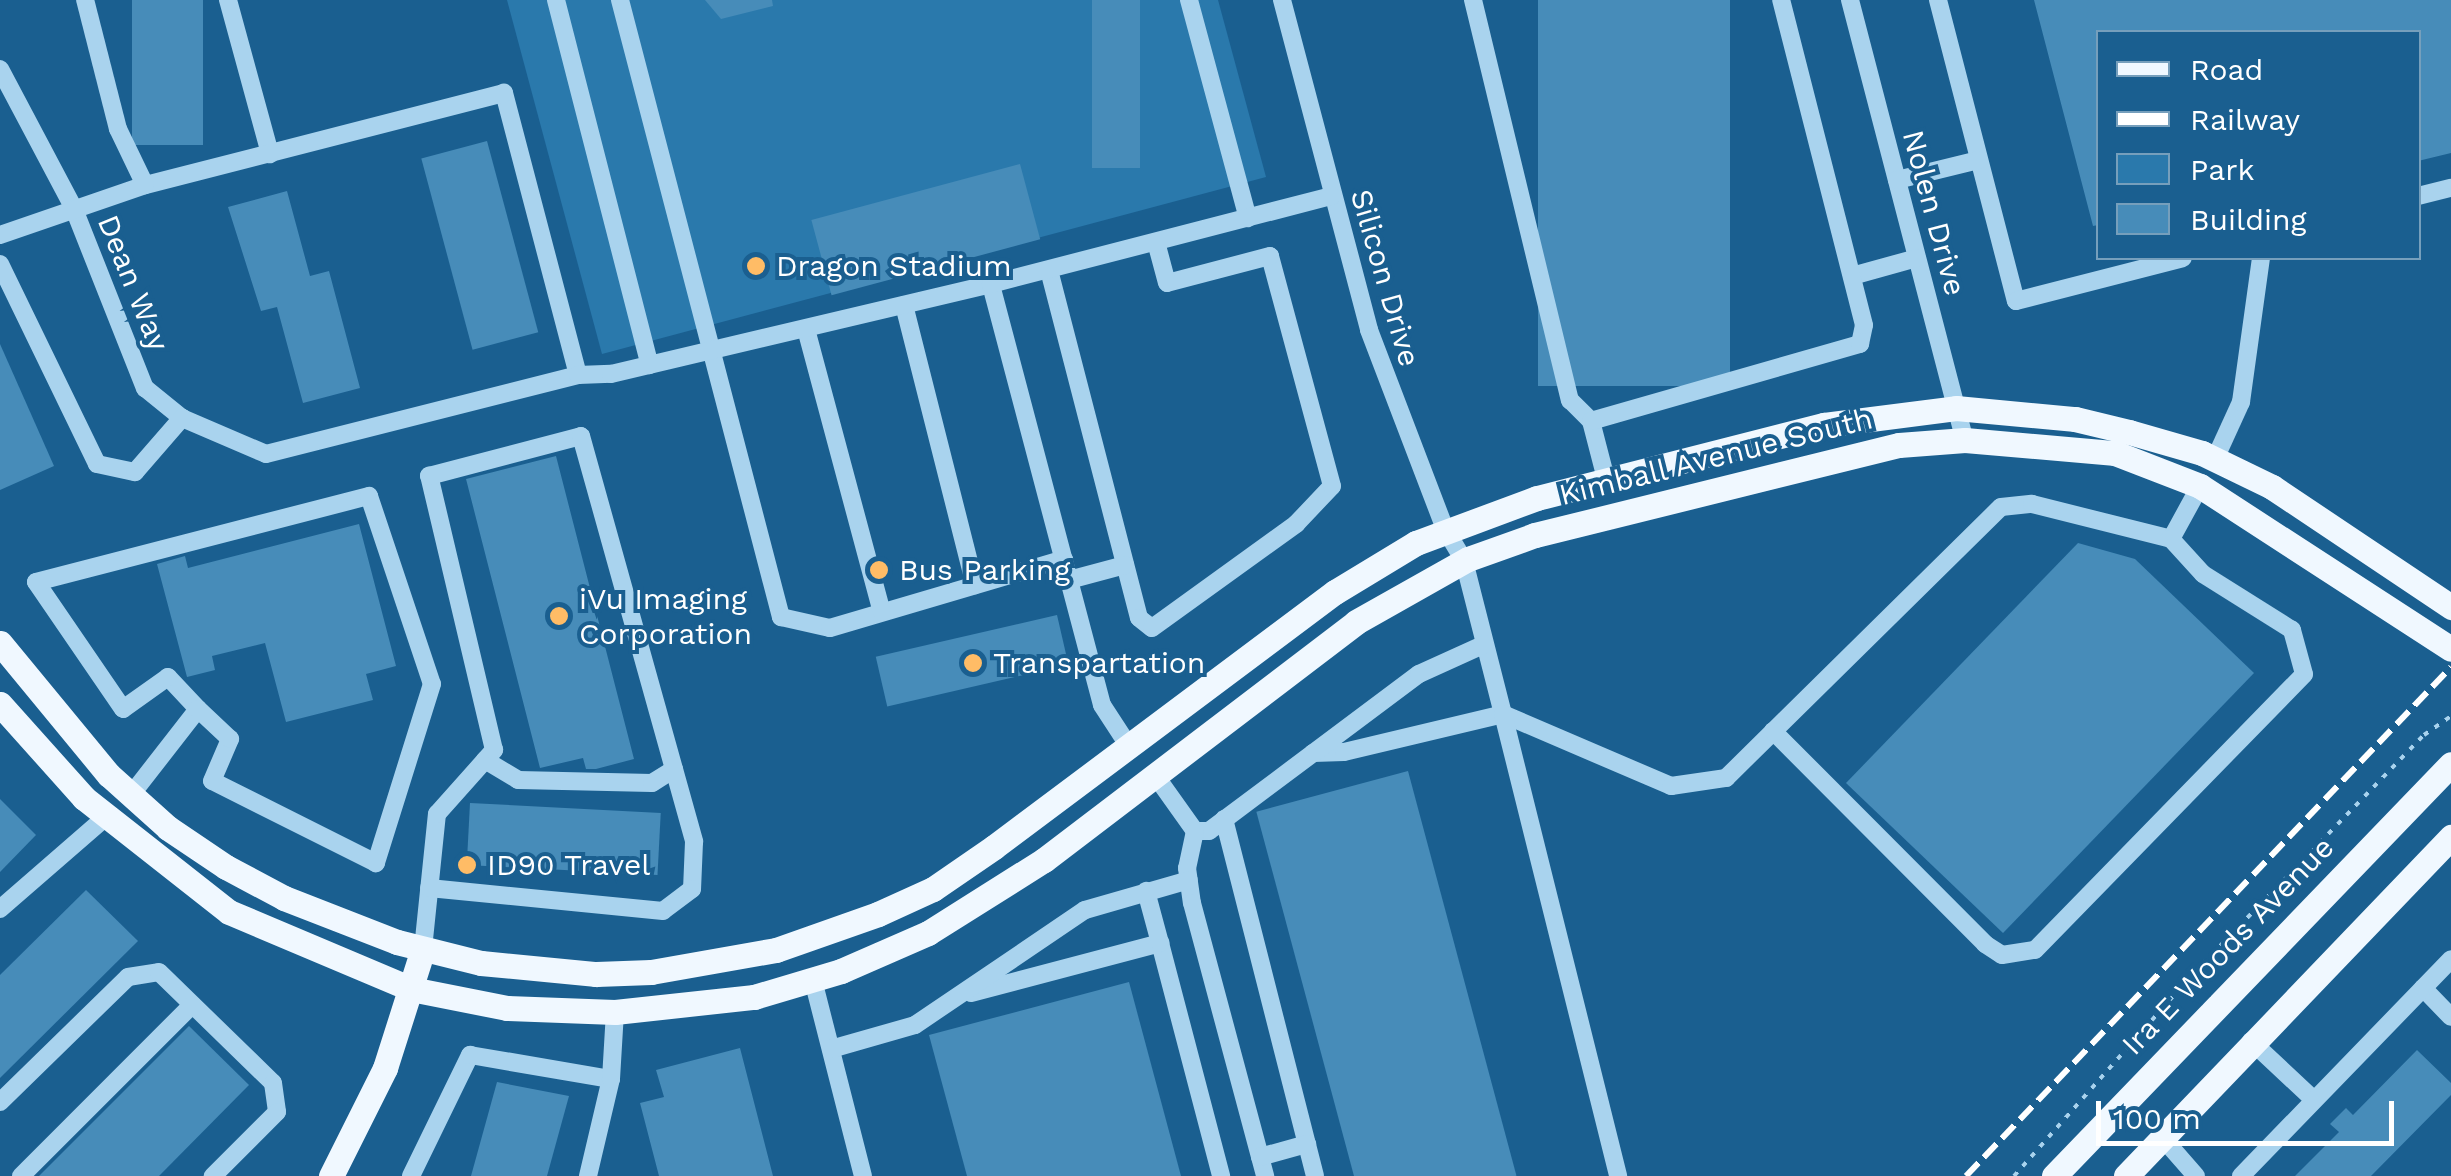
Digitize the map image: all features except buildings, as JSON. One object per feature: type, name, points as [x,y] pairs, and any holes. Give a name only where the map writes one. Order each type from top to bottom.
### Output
[{"type":"main road","name":"Kimball Avenue South","points":[[0,643],[42,699],[168,828],[269,890],[423,949],[520,968],[614,973],[713,963],[802,942],[933,889],[1130,748],[1335,592],[1445,528],[1606,479],[1824,425],[1956,408],[2075,419],[2214,460],[2272,486],[2451,606]]},
{"type":"main road","name":"Kimball Avenue South","points":[[0,704],[106,817],[229,912],[410,989],[508,1008],[615,1012],[754,997],[813,980],[928,933],[1044,860],[1356,622],[1464,561],[1534,535],[1899,445],[1964,440],[2093,448],[2200,486],[2451,649]]},
{"type":"main road","points":[[2200,486],[2214,460]]},
{"type":"main road","points":[[1130,748],[1155,774]]},
{"type":"main road","name":"Ira E Woods Avenue","points":[[2054,1176],[2451,764]]},
{"type":"main road","points":[[106,817],[131,794]]},
{"type":"main road","points":[[2126,1176],[2250,1041],[2451,837]]},
{"type":"main road","points":[[802,942],[813,980]]},
{"type":"main road","points":[[331,1176],[384,1068],[423,949]]},
{"type":"street","points":[[85,0],[118,130],[145,185]]},
{"type":"street","points":[[228,0],[270,154]]},
{"type":"street","points":[[556,0],[650,365]]},
{"type":"street","points":[[620,0],[708,352],[781,617],[830,628],[1064,560]]},
{"type":"street","points":[[1189,0],[1248,218]]},
{"type":"street","name":"Silicon Drive","points":[[1282,0],[1369,330],[1445,528],[1464,561],[1618,1176]]},
{"type":"street","points":[[1473,0],[1570,400],[1591,420],[1606,479]]},
{"type":"street","points":[[1591,420],[1849,352],[1860,344],[1864,325],[1781,0]]},
{"type":"street","name":"Nolen Drive","points":[[1850,0],[1964,440]]},
{"type":"street","points":[[1938,0],[2016,301],[2176,260]]},
{"type":"street","name":"Dean Way","points":[[0,70],[74,209],[145,388],[182,418],[266,454],[578,375],[650,365],[904,306],[1332,196]]},
{"type":"street","points":[[0,235],[145,185],[504,93],[578,375]]},
{"type":"street","points":[[1897,180],[1979,160]]},
{"type":"street","points":[[2421,195],[2451,188]]},
{"type":"street","points":[[1049,270],[1139,618],[1152,628],[1296,524],[1332,486],[1270,256],[1167,283],[1156,242]]},
{"type":"street","points":[[1852,276],[1917,258]]},
{"type":"street","points":[[2214,460],[2242,402],[2261,260]]},
{"type":"street","points":[[0,264],[97,464],[135,472],[182,418]]},
{"type":"street","points":[[991,284],[1102,705],[1130,748]]},
{"type":"street","points":[[904,306],[975,584]]},
{"type":"street","points":[[806,328],[882,612]]},
{"type":"street","points":[[423,949],[429,888],[437,814],[494,750],[429,476],[581,436],[694,842],[692,888],[663,911],[429,888]]},
{"type":"street","points":[[2171,539],[2200,486]]},
{"type":"street","points":[[369,496],[432,684],[376,862],[212,780],[230,738],[198,709],[168,678],[122,710],[36,582],[369,496]]},
{"type":"street","points":[[1314,753],[1344,752],[1504,714],[1671,786],[1726,778],[1773,731],[2001,507],[2032,504],[2171,539],[2203,574],[2292,630],[2304,674],[2035,950],[2002,955],[1985,944],[1773,731]]},
{"type":"street","points":[[1069,580],[1125,565]]},
{"type":"street","points":[[1195,832],[1224,819],[1419,674],[1485,644]]},
{"type":"street","points":[[131,794],[198,709]]},
{"type":"street","points":[[485,760],[518,780],[652,784],[674,769]]},
{"type":"street","points":[[1155,774],[1195,832],[1189,880],[1265,1176]]},
{"type":"street","points":[[0,909],[106,817]]},
{"type":"street","points":[[1224,819],[1315,1176]]},
{"type":"street","points":[[831,1049],[915,1025],[1086,910],[1189,880]]},
{"type":"street","points":[[1146,891],[1221,1176]]},
{"type":"street","points":[[957,997],[1160,944]]},
{"type":"street","points":[[2242,1176],[2451,959]]},
{"type":"street","points":[[0,1102],[128,977],[159,972],[273,1083],[276,1112],[212,1176]]},
{"type":"street","points":[[813,980],[863,1176]]},
{"type":"street","points":[[2423,988],[2451,1017]]},
{"type":"street","points":[[21,1176],[192,1005]]},
{"type":"street","points":[[588,1176],[611,1079],[615,1012]]},
{"type":"street","points":[[2250,1041],[2314,1100]]},
{"type":"street","points":[[411,1176],[470,1055],[611,1079]]},
{"type":"street","points":[[2161,1136],[2196,1176]]},
{"type":"street","points":[[1260,1157],[1307,1144]]},
{"type":"path","points":[[2014,1176],[2192,974],[2424,735],[2451,716]]},
{"type":"green space","name":"Dragon Stadium","points":[[507,0],[1218,0],[1266,177],[602,354]]},
{"type":"railway","points":[[1966,1176],[2451,667]]},
{"type":"place","name":"Dragon Stadium","points":[[756,266]]},
{"type":"place","name":"Bus Parking","points":[[879,570]]},
{"type":"place","name":"iVu Imaging Corporation","points":[[559,616]]},
{"type":"place","name":"Transpartation","points":[[973,663]]},
{"type":"place","name":"ID90 Travel","points":[[467,865]]}]
